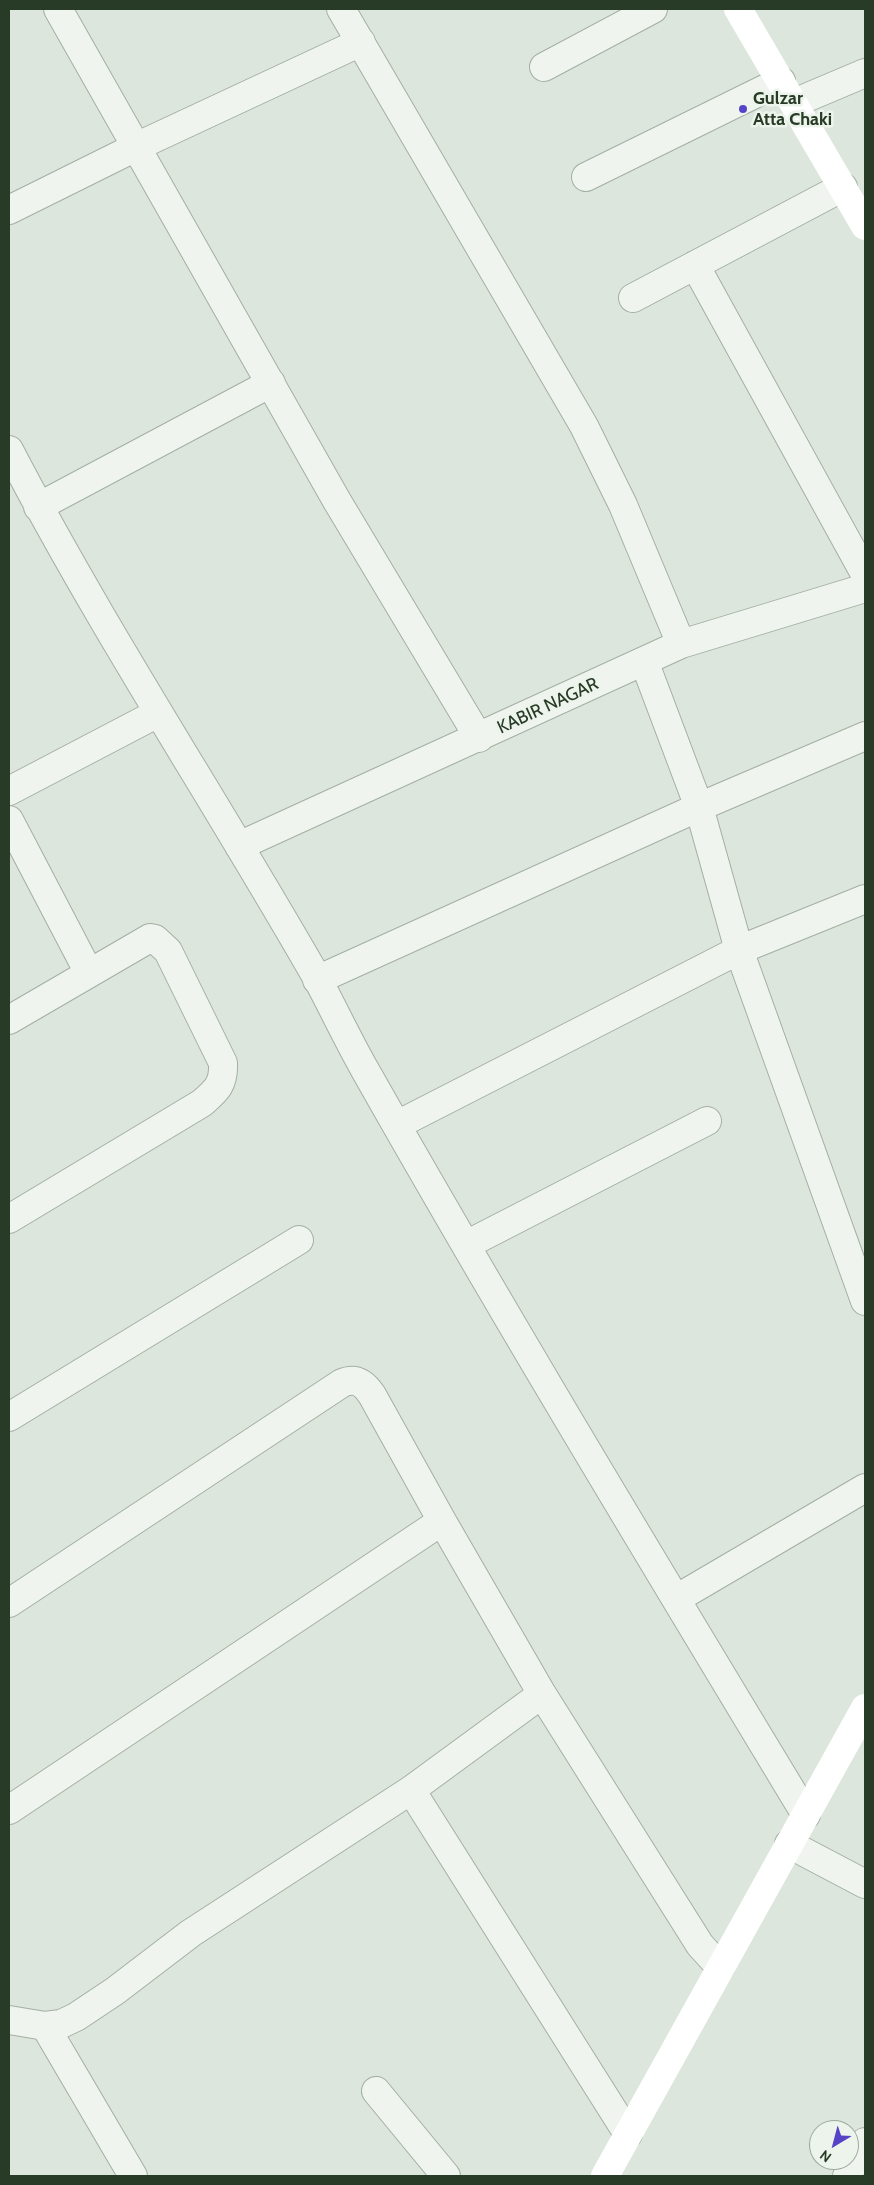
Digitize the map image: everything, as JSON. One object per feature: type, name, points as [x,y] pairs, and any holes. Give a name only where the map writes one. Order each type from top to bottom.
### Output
[{"type":"street","points":[[58,9],[138,146],[338,501],[479,738]]},
{"type":"street","points":[[340,9],[584,426],[623,505],[681,644]]},
{"type":"street","points":[[544,67],[653,9]]},
{"type":"street","points":[[738,9],[865,226]]},
{"type":"street","points":[[9,210],[138,146],[361,42]]},
{"type":"street","points":[[586,177],[788,92],[865,73]]},
{"type":"street","points":[[633,298],[843,187]]},
{"type":"street","points":[[695,265],[865,574]]},
{"type":"street","points":[[38,507],[271,382]]},
{"type":"street","points":[[9,450],[38,507],[317,980],[397,1125],[577,1436],[806,1815]]},
{"type":"street","name":"KABIR NAGAR","points":[[239,846],[479,738],[681,644],[865,588]]},
{"type":"street","points":[[644,661],[699,807],[739,950],[865,1300]]},
{"type":"street","points":[[9,791],[158,713]]},
{"type":"street","points":[[317,980],[699,807],[865,736]]},
{"type":"street","points":[[9,820],[88,973]]},
{"type":"street","points":[[397,1125],[739,950],[865,899]]},
{"type":"street","points":[[9,1020],[150,938],[162,943],[222,1063],[223,1077],[217,1090],[202,1103],[9,1219]]},
{"type":"street","points":[[466,1245],[707,1121]]},
{"type":"street","points":[[9,1417],[299,1240]]},
{"type":"street","points":[[9,1603],[350,1379],[366,1386],[542,1694],[700,1945],[720,1967]]},
{"type":"street","points":[[676,1599],[865,1488]]},
{"type":"street","points":[[9,1810],[442,1521]]},
{"type":"street","points":[[9,2020],[32,2026],[45,2026],[61,2024],[76,2017],[115,1991],[191,1934],[411,1790],[542,1694]]},
{"type":"street","points":[[605,2176],[865,1708]]},
{"type":"street","points":[[411,1790],[628,2134]]},
{"type":"street","points":[[789,1844],[865,1884]]},
{"type":"street","points":[[45,2026],[133,2176]]},
{"type":"street","points":[[376,2091],[446,2176]]},
{"type":"street","points":[[847,2176],[865,2142]]},
{"type":"place","name":"Gulzar Atta Chaki","points":[[743,109]]}]
